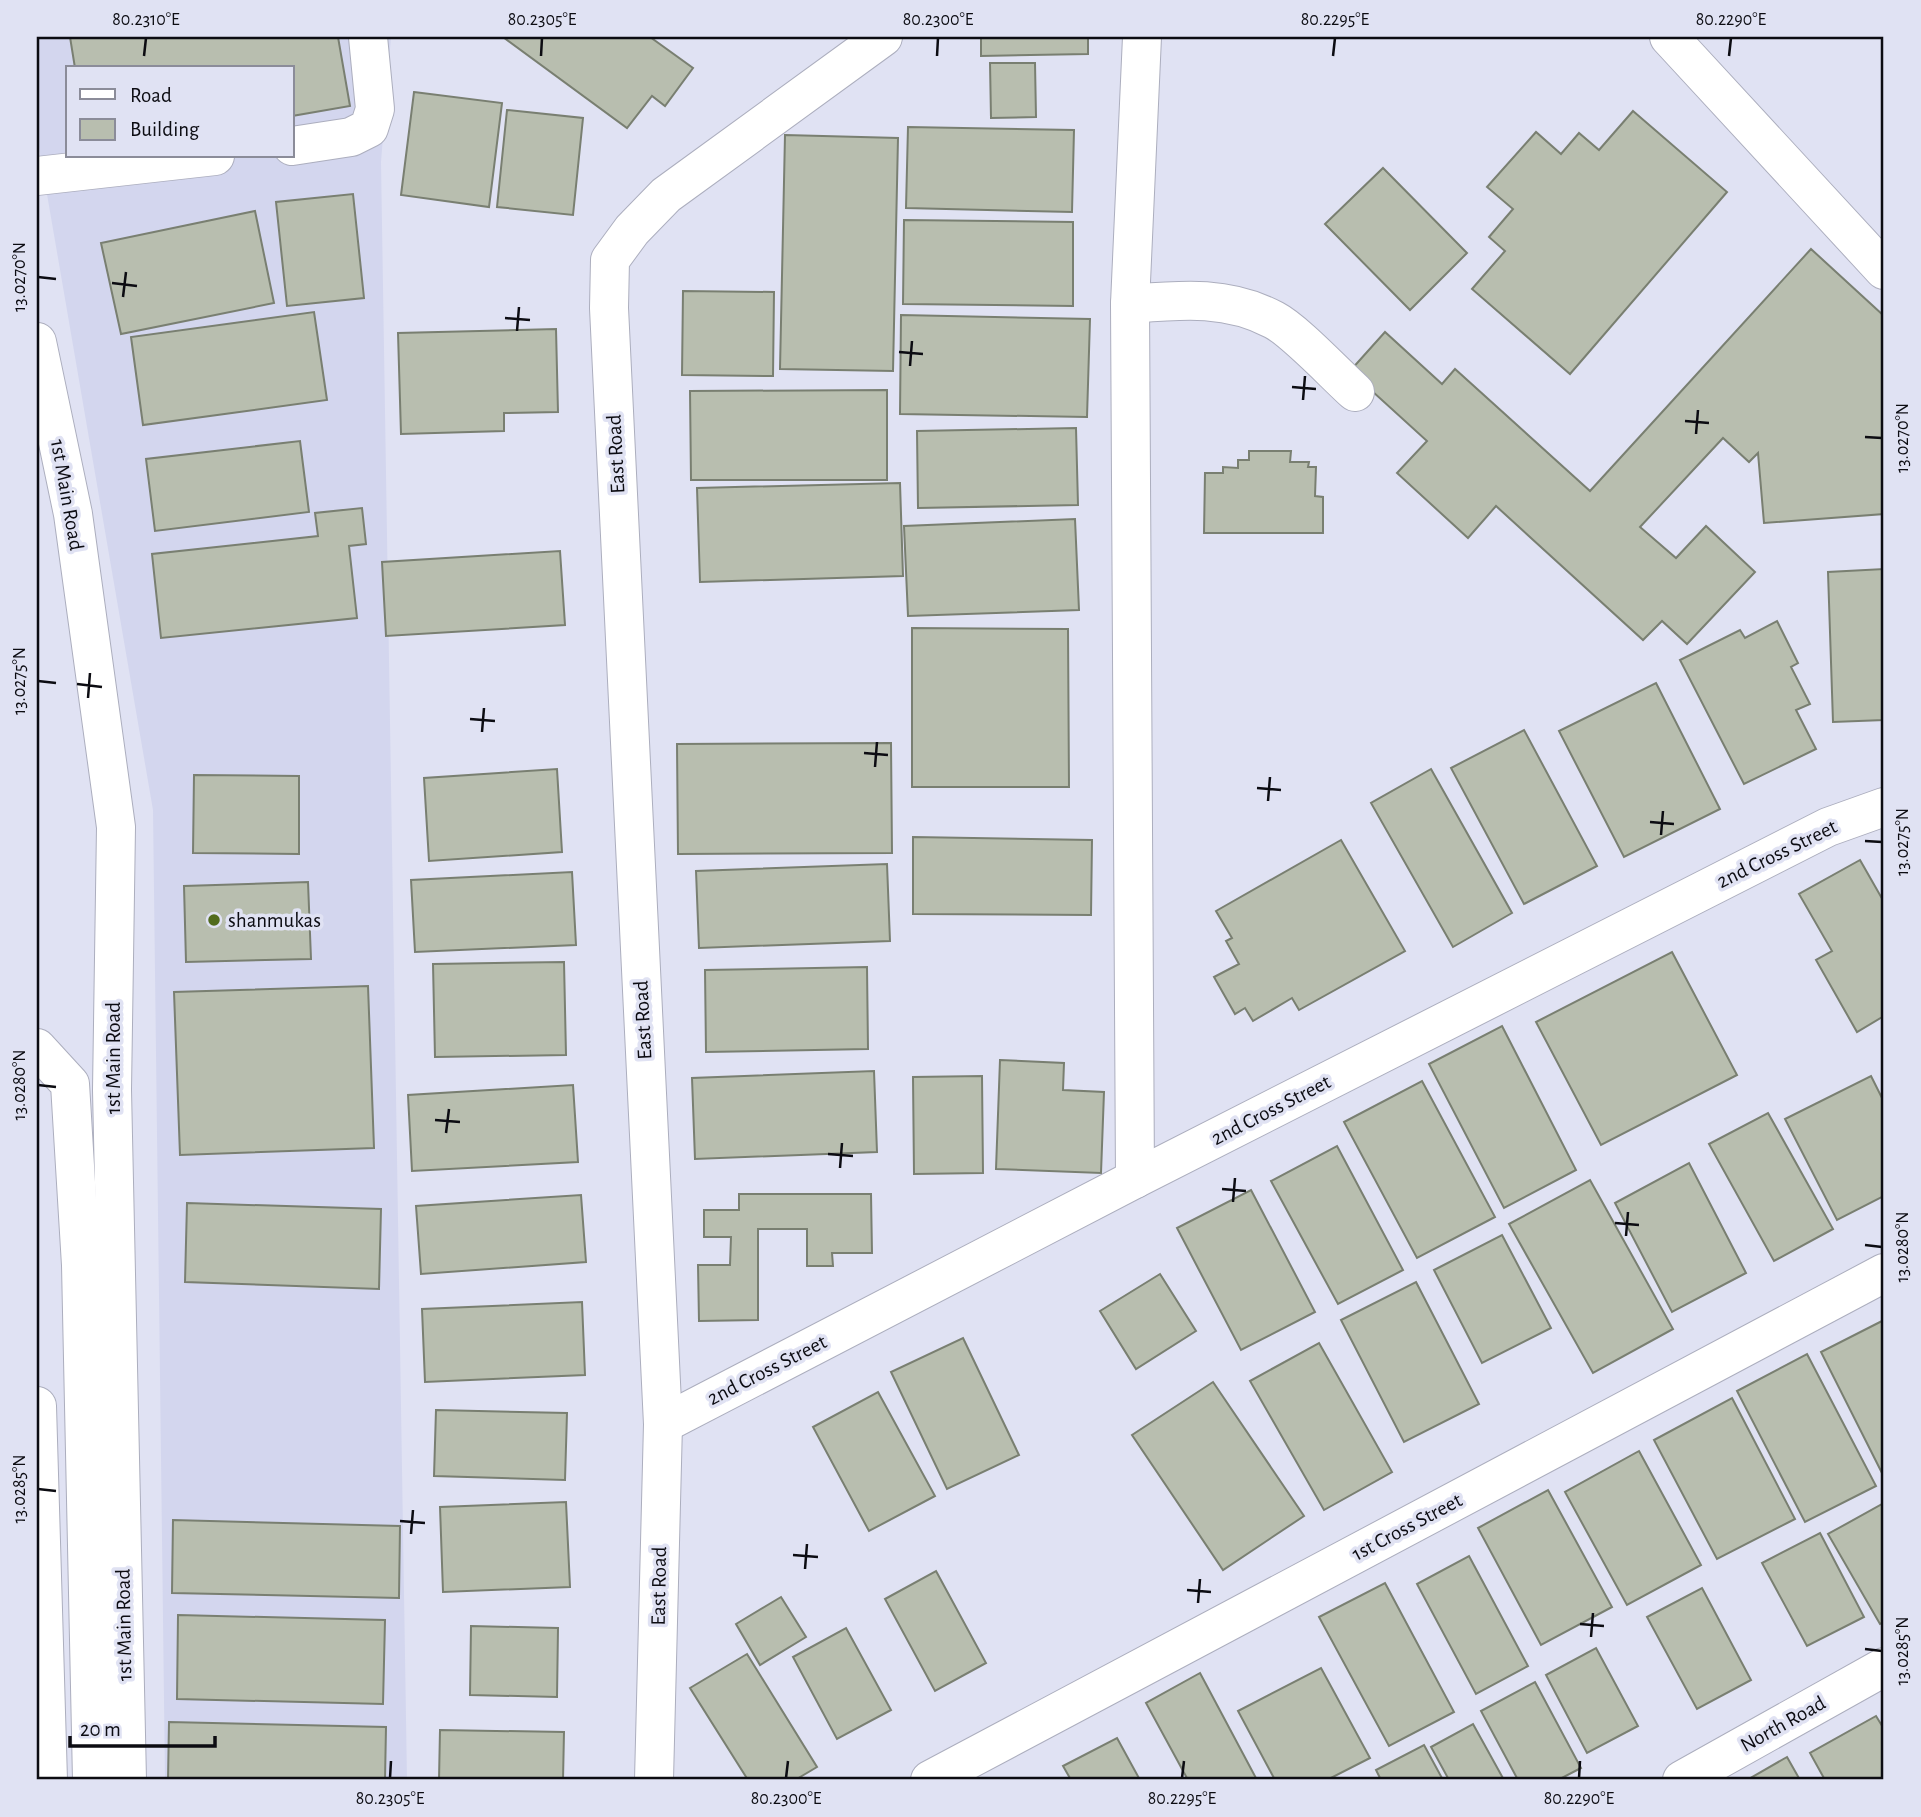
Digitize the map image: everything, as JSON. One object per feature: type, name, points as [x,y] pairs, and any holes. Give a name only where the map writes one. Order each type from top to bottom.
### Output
[{"type":"street","points":[[294,146],[351,137],[369,128],[375,109],[368,37]]},
{"type":"street","name":"East Road","points":[[654,1780],[663,1424],[610,322],[610,260],[632,230],[666,195],[883,37]]},
{"type":"street","points":[[1135,1180],[1130,304],[1142,37]]},
{"type":"street","points":[[1669,37],[1884,270]]},
{"type":"street","points":[[37,176],[197,158]]},
{"type":"street","points":[[1130,304],[1197,298],[1227,303],[1275,321],[1355,392]]},
{"type":"street","name":"1st Main Road","points":[[37,342],[73,514],[116,827],[112,1029],[127,1780]]},
{"type":"street","name":"2nd Cross Street","points":[[663,1424],[1828,827],[1884,807]]},
{"type":"street","points":[[70,1084],[112,1029]]},
{"type":"street","points":[[37,1048],[70,1084],[81,1265],[92,1780]]},
{"type":"street","name":"1st Cross Street","points":[[930,1780],[1884,1273]]},
{"type":"street","points":[[37,1406],[48,1780]]},
{"type":"street","name":"North Road","points":[[1682,1780],[1884,1667]]},
{"type":"shaded area","points":[[37,37],[391,37],[381,162],[407,1780],[165,1780],[153,810],[37,136]]},
{"type":"building","points":[[70,37],[338,37],[350,106],[294,116],[294,66],[75,66]]},
{"type":"building","points":[[503,37],[650,37],[693,68],[665,106],[652,96],[627,128]]},
{"type":"building","points":[[981,37],[1088,37],[1088,54],[981,56]]},
{"type":"building","points":[[990,63],[1035,63],[1036,117],[991,118]]},
{"type":"building","points":[[414,92],[502,103],[489,207],[401,195]]},
{"type":"building","points":[[507,110],[583,118],[573,215],[497,207]]},
{"type":"building","points":[[1633,111],[1727,192],[1570,374],[1472,289],[1505,251],[1489,237],[1513,209],[1487,187],[1536,132],[1561,154],[1579,133],[1599,150]]},
{"type":"building","points":[[908,127],[1074,130],[1072,212],[906,208]]},
{"type":"building","points":[[785,135],[898,138],[893,371],[780,369]]},
{"type":"building","points":[[1383,168],[1467,253],[1410,310],[1325,224]]},
{"type":"building","points":[[353,194],[364,298],[287,306],[276,202]]},
{"type":"building","points":[[255,211],[274,303],[121,334],[101,243]]},
{"type":"building","points":[[904,220],[1073,222],[1073,306],[903,304]]},
{"type":"building","points":[[1811,249],[1884,316],[1884,514],[1764,523],[1758,453],[1749,462],[1723,438],[1640,527],[1676,558],[1706,526],[1755,572],[1687,644],[1662,621],[1643,640],[1496,506],[1468,538],[1397,473],[1427,441],[1350,371],[1385,332],[1442,384],[1455,369],[1590,491]]},
{"type":"building","points":[[683,291],[774,292],[773,376],[682,375]]},
{"type":"building","points":[[314,312],[327,400],[143,425],[131,337]]},
{"type":"building","points":[[901,315],[1090,319],[1087,417],[900,414]]},
{"type":"building","points":[[556,329],[558,412],[504,413],[504,431],[401,434],[398,333]]},
{"type":"building","points":[[887,390],[887,480],[691,480],[690,391]]},
{"type":"building","points":[[1076,428],[1078,505],[918,508],[917,431]]},
{"type":"building","points":[[300,441],[309,512],[155,531],[146,459]]},
{"type":"building","points":[[1249,451],[1291,451],[1290,462],[1309,462],[1308,467],[1316,467],[1315,496],[1323,497],[1323,533],[1204,533],[1205,473],[1223,473],[1223,467],[1238,468],[1238,460],[1249,460]]},
{"type":"building","points":[[900,483],[903,576],[700,582],[697,488]]},
{"type":"building","points":[[362,508],[366,544],[349,546],[357,618],[161,638],[152,554],[318,536],[315,513]]},
{"type":"building","points":[[1075,519],[1079,610],[908,616],[904,526]]},
{"type":"building","points":[[560,551],[565,625],[386,636],[382,562]]},
{"type":"building","points":[[1884,569],[1884,720],[1833,722],[1828,572]]},
{"type":"building","points":[[1777,621],[1798,663],[1791,667],[1810,704],[1796,710],[1816,749],[1744,784],[1680,660],[1740,630],[1745,638]]},
{"type":"building","points":[[912,628],[1068,629],[1069,787],[912,787]]},
{"type":"building","points":[[1656,683],[1720,809],[1624,857],[1559,731]]},
{"type":"building","points":[[1524,730],[1597,866],[1524,904],[1451,768]]},
{"type":"building","points":[[891,743],[892,853],[678,854],[677,744]]},
{"type":"building","points":[[557,769],[562,852],[429,861],[424,778]]},
{"type":"building","points":[[1431,769],[1512,913],[1453,947],[1371,803]]},
{"type":"building","points":[[194,775],[299,776],[299,854],[193,853]]},
{"type":"building","points":[[913,837],[1092,840],[1091,915],[913,914]]},
{"type":"building","points":[[1341,840],[1405,951],[1299,1010],[1292,998],[1253,1021],[1245,1008],[1235,1014],[1214,977],[1239,964],[1226,941],[1232,938],[1216,911]]},
{"type":"building","points":[[1860,860],[1884,902],[1884,1016],[1857,1032],[1816,960],[1832,951],[1799,894]]},
{"type":"building","points":[[887,864],[890,941],[699,948],[696,871]]},
{"type":"building","points":[[572,872],[576,945],[415,952],[411,880]]},
{"type":"building","points":[[308,882],[311,959],[186,962],[184,886]]},
{"type":"building","points":[[1672,952],[1737,1075],[1601,1145],[1536,1022]]},
{"type":"building","points":[[564,962],[566,1055],[435,1057],[433,964]]},
{"type":"building","points":[[867,967],[868,1049],[706,1052],[705,970]]},
{"type":"building","points":[[368,986],[374,1148],[180,1155],[174,992]]},
{"type":"building","points":[[1502,1026],[1576,1170],[1504,1208],[1429,1064]]},
{"type":"building","points":[[1000,1060],[1064,1063],[1063,1090],[1104,1092],[1101,1173],[996,1169]]},
{"type":"building","points":[[874,1071],[877,1152],[695,1159],[692,1078]]},
{"type":"building","points":[[982,1076],[983,1173],[914,1174],[913,1077]]},
{"type":"building","points":[[1871,1076],[1884,1102],[1884,1196],[1837,1220],[1785,1119]]},
{"type":"building","points":[[1422,1081],[1495,1217],[1417,1258],[1344,1122]]},
{"type":"building","points":[[573,1085],[578,1162],[412,1171],[408,1095]]},
{"type":"building","points":[[1768,1113],[1833,1229],[1774,1261],[1709,1144]]},
{"type":"building","points":[[1337,1146],[1403,1270],[1338,1304],[1271,1181]]},
{"type":"building","points":[[1689,1163],[1746,1273],[1672,1312],[1615,1203]]},
{"type":"building","points":[[1590,1180],[1673,1329],[1593,1373],[1509,1224]]},
{"type":"building","points":[[1251,1190],[1315,1312],[1241,1350],[1177,1228]]},
{"type":"building","points":[[739,1194],[871,1194],[872,1253],[832,1253],[833,1266],[807,1266],[807,1229],[758,1229],[758,1320],[699,1321],[698,1265],[730,1265],[731,1237],[704,1237],[704,1210],[739,1210]]},
{"type":"building","points":[[581,1195],[586,1262],[421,1274],[416,1206]]},
{"type":"building","points":[[187,1203],[381,1209],[379,1289],[185,1282]]},
{"type":"building","points":[[1502,1235],[1551,1328],[1482,1363],[1434,1270]]},
{"type":"building","points":[[1160,1274],[1196,1331],[1136,1369],[1100,1311]]},
{"type":"building","points":[[1416,1282],[1479,1404],[1404,1442],[1341,1320]]},
{"type":"building","points":[[582,1302],[585,1375],[425,1382],[422,1309]]},
{"type":"building","points":[[1884,1320],[1884,1477],[1821,1352]]},
{"type":"building","points":[[963,1338],[1019,1455],[947,1489],[891,1372]]},
{"type":"building","points":[[1319,1343],[1392,1472],[1324,1510],[1250,1381]]},
{"type":"building","points":[[1807,1354],[1876,1486],[1805,1522],[1737,1391]]},
{"type":"building","points":[[1213,1382],[1304,1516],[1223,1570],[1132,1435]]},
{"type":"building","points":[[878,1392],[935,1496],[869,1531],[813,1427]]},
{"type":"building","points":[[1732,1398],[1795,1519],[1717,1559],[1654,1440]]},
{"type":"building","points":[[436,1410],[567,1413],[565,1480],[434,1476]]},
{"type":"building","points":[[1639,1451],[1701,1565],[1627,1605],[1565,1492]]},
{"type":"building","points":[[1548,1490],[1612,1607],[1541,1645],[1478,1528]]},
{"type":"building","points":[[566,1502],[570,1587],[443,1592],[440,1507]]},
{"type":"building","points":[[1884,1503],[1884,1622],[1880,1624],[1828,1534]]},
{"type":"building","points":[[173,1520],[400,1526],[399,1598],[172,1593]]},
{"type":"building","points":[[1820,1533],[1864,1617],[1807,1646],[1762,1563]]},
{"type":"building","points":[[1469,1556],[1528,1666],[1476,1694],[1417,1584]]},
{"type":"building","points":[[936,1571],[986,1663],[935,1691],[885,1599]]},
{"type":"building","points":[[1385,1583],[1454,1712],[1389,1746],[1319,1617]]},
{"type":"building","points":[[1702,1588],[1751,1680],[1697,1709],[1647,1617]]},
{"type":"building","points":[[781,1597],[806,1637],[760,1665],[736,1624]]},
{"type":"building","points":[[178,1615],[385,1620],[383,1704],[177,1699]]},
{"type":"building","points":[[471,1626],[558,1628],[557,1697],[470,1695]]},
{"type":"building","points":[[846,1628],[891,1710],[837,1739],[793,1657]]},
{"type":"building","points":[[1596,1648],[1638,1726],[1587,1753],[1546,1675]]},
{"type":"building","points":[[747,1654],[817,1767],[795,1780],[748,1780],[690,1688]]},
{"type":"building","points":[[1321,1668],[1370,1758],[1327,1780],[1275,1780],[1238,1711]]},
{"type":"building","points":[[1200,1673],[1257,1780],[1188,1780],[1146,1703]]},
{"type":"building","points":[[1535,1682],[1581,1768],[1558,1780],[1518,1780],[1481,1711]]},
{"type":"building","points":[[1876,1716],[1884,1729],[1884,1780],[1825,1780],[1810,1753]]},
{"type":"building","points":[[169,1722],[386,1727],[385,1780],[168,1780]]},
{"type":"building","points":[[1473,1724],[1504,1780],[1449,1780],[1431,1747]]},
{"type":"building","points":[[440,1730],[564,1732],[563,1780],[439,1780]]},
{"type":"building","points":[[1117,1738],[1140,1780],[1071,1780],[1063,1766]]},
{"type":"building","points":[[1424,1745],[1443,1780],[1381,1780],[1376,1770]]},
{"type":"building","points":[[1787,1757],[1800,1780],[1747,1780]]},
{"type":"place","name":"shanmukas","points":[[214,920]]}]
